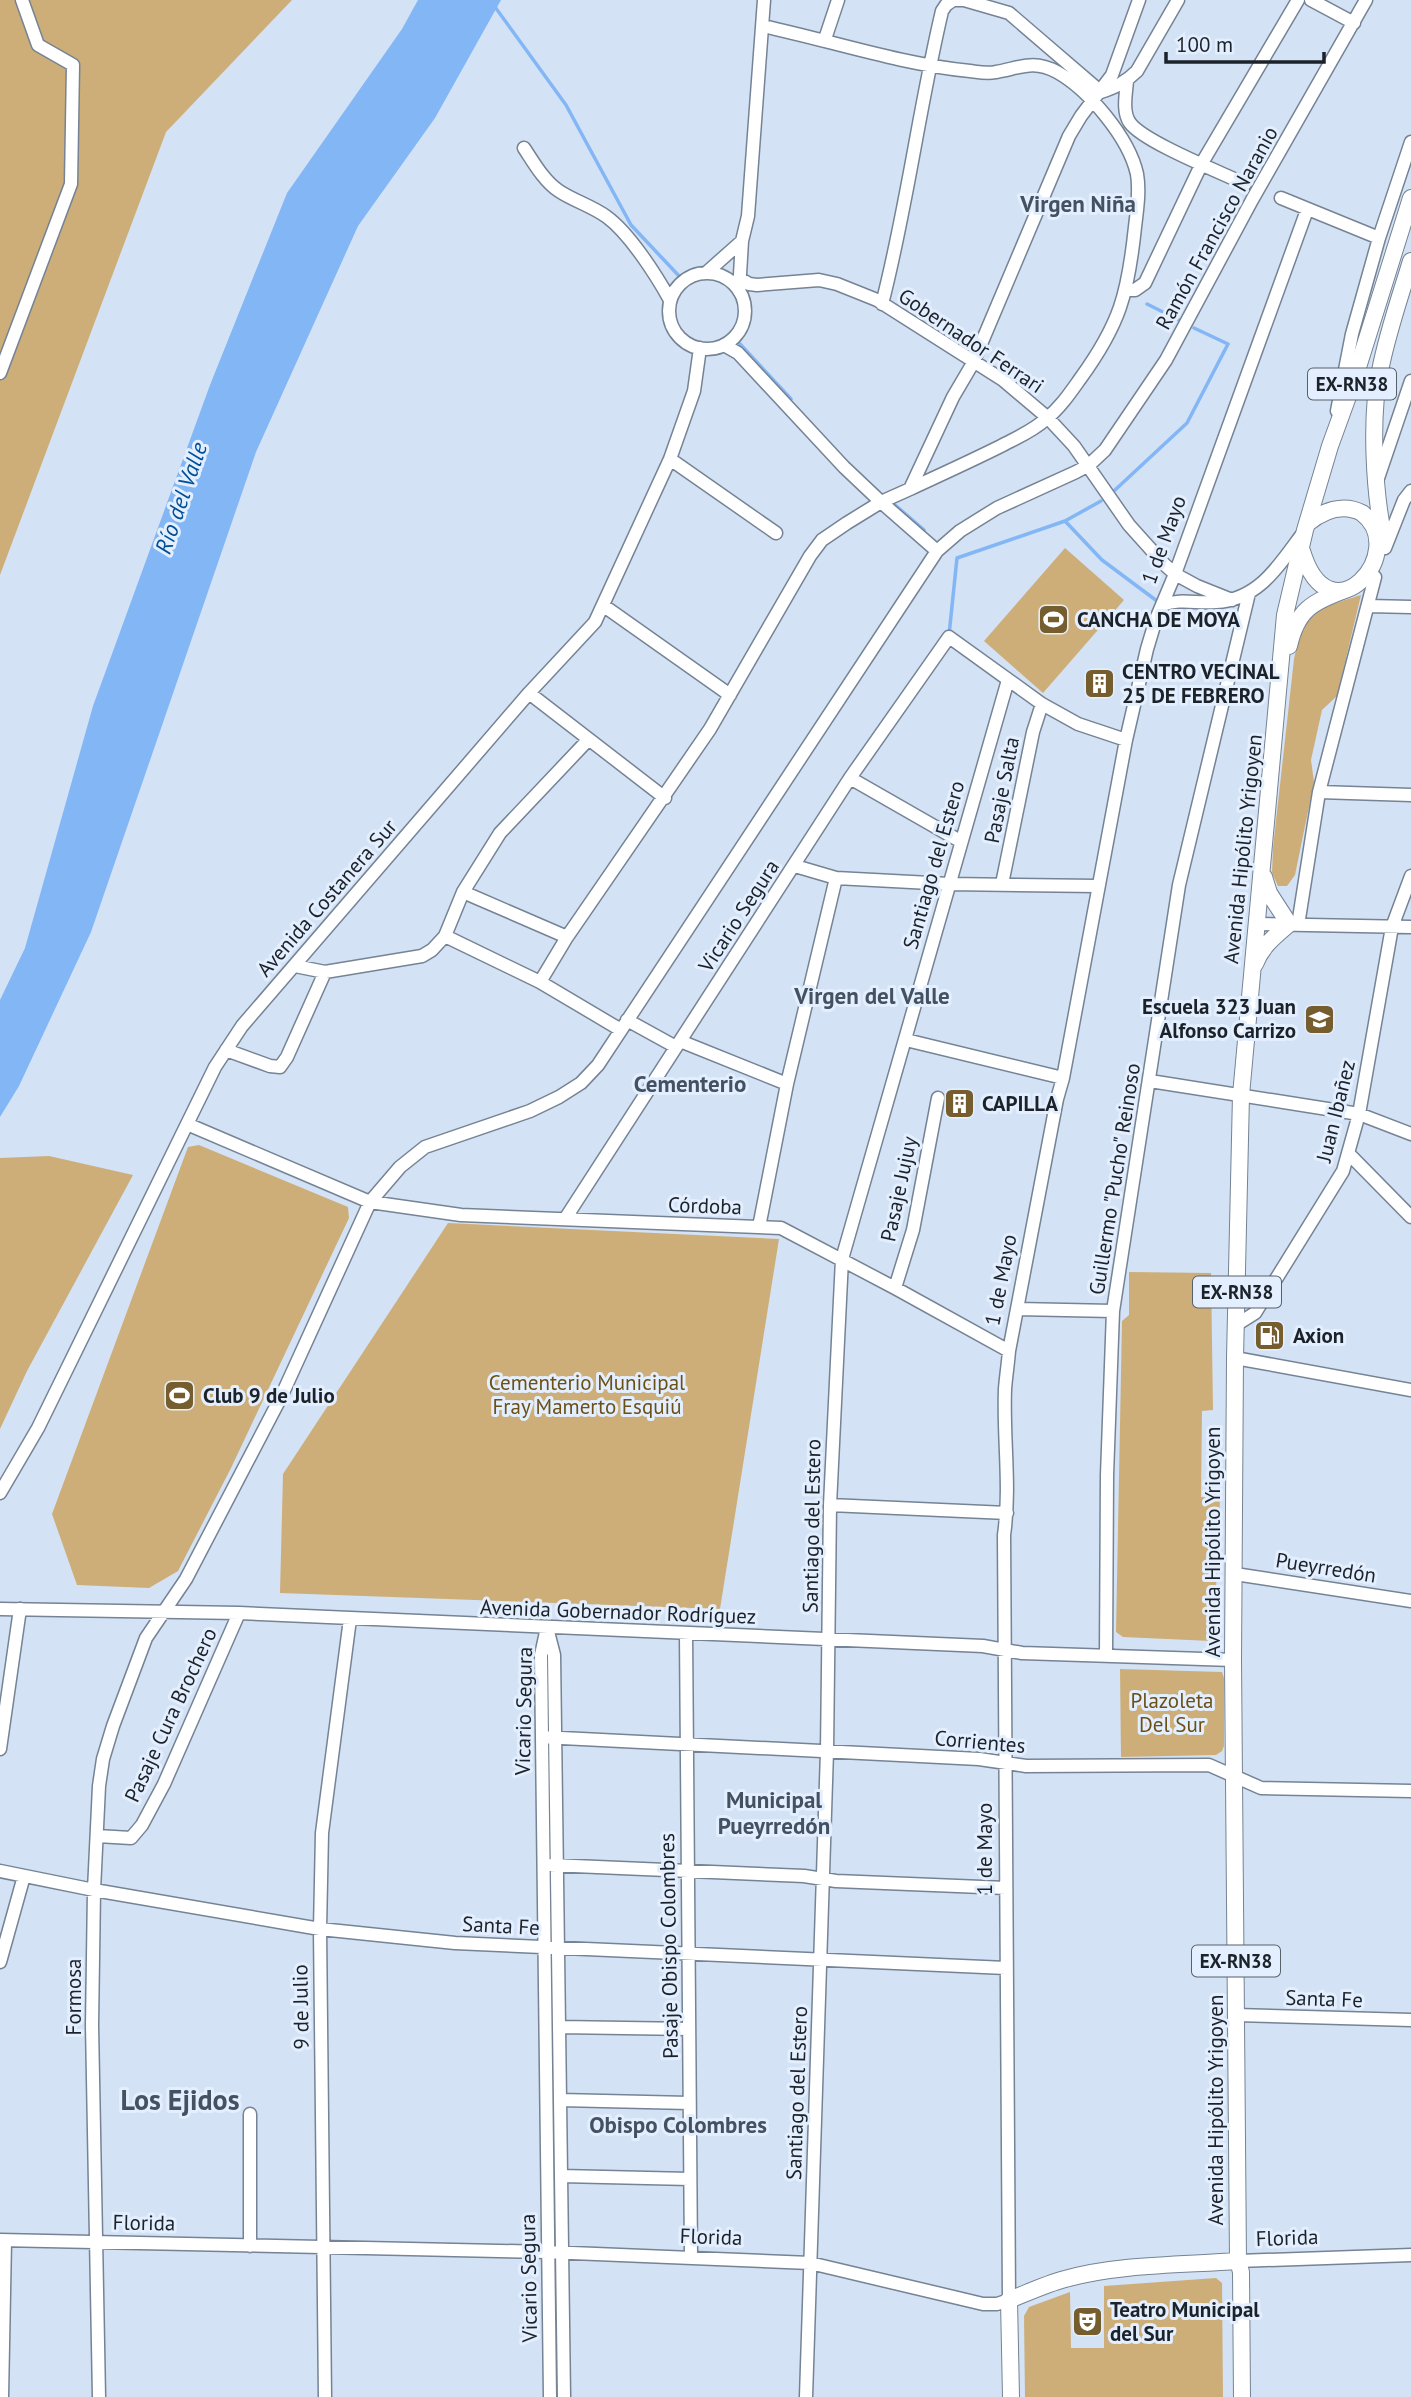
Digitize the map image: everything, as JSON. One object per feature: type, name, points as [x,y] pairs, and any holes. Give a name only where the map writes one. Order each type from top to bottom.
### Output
[{"type":"main road","name":"EX-RN38","points":[[1302,549],[1330,446],[1354,380],[1411,198]]},
{"type":"main road","name":"EX-RN38","points":[[1345,590],[1358,588],[1375,577],[1383,563],[1385,543],[1376,485],[1376,393],[1379,373],[1411,261]]},
{"type":"main road","points":[[1307,527],[1319,514],[1332,510],[1358,511],[1378,526],[1385,543]]},
{"type":"main road","points":[[1302,549],[1307,567],[1314,577],[1334,589],[1345,590]]},
{"type":"main road","name":"Avenida Hipólito Yrigoyen","points":[[1242,2397],[1241,2272],[1238,2261],[1233,1660],[1235,1358],[1241,1095],[1285,615],[1302,549]]},
{"type":"main road","name":"Avenida Hipólito Yrigoyen","points":[[1280,690],[1297,620],[1307,608],[1325,597],[1345,590]]},
{"type":"main road","points":[[1252,973],[1259,954],[1272,938],[1294,924],[1269,893],[1262,871]]},
{"type":"main road","name":"Florida","points":[[1009,2300],[1064,2279],[1083,2275],[1238,2261]]},
{"type":"main road","name":"1 de Mayo","points":[[1009,2300],[1011,2397]]},
{"type":"street","points":[[0,373],[71,184],[73,65],[38,46],[22,0]]},
{"type":"street","points":[[743,241],[706,273],[684,281],[670,300],[669,316],[674,331],[685,342],[708,349],[724,345],[736,335],[744,321],[745,305],[739,284],[748,216],[764,0]]},
{"type":"street","points":[[825,39],[838,0]]},
{"type":"street","points":[[540,982],[567,937],[710,729],[810,556],[822,540],[881,502],[978,457],[1048,418],[1075,386],[1120,313],[1136,221],[1137,174],[1096,96],[1009,13],[980,2],[964,0],[953,0],[942,11],[896,248],[882,304]]},
{"type":"street","points":[[1009,13],[1015,0]]},
{"type":"street","points":[[910,489],[953,397],[973,363],[1069,136],[1112,75],[1139,0]]},
{"type":"street","points":[[1096,96],[1127,80],[1137,71],[1178,0]]},
{"type":"street","points":[[1126,290],[1135,290],[1145,283],[1202,163],[1298,0]]},
{"type":"street","points":[[1311,0],[1354,23]]},
{"type":"street","name":"Ramón Francisco Naranio","points":[[1089,465],[1116,436],[1166,360],[1252,200],[1366,0]]},
{"type":"street","points":[[763,26],[825,39],[929,67],[988,74],[1023,64],[1037,65],[1055,71],[1096,96]]},
{"type":"street","points":[[1127,80],[1125,109],[1129,122],[1148,138],[1245,184]]},
{"type":"street","points":[[1330,446],[1352,334],[1379,238],[1411,142]]},
{"type":"street","points":[[524,148],[547,181],[618,226],[655,274],[670,300]]},
{"type":"street","points":[[1281,198],[1379,238]]},
{"type":"street","name":"1 de Mayo","points":[[1009,2300],[1004,1535],[1007,1513],[1005,1390],[1009,1351],[1092,928],[1097,886],[1147,649],[1307,210]]},
{"type":"street","points":[[706,273],[739,284]]},
{"type":"street","name":"Gobernador Ferrari","points":[[739,284],[819,280],[837,284],[882,304],[1003,380],[1048,418],[1089,465],[1129,525],[1175,574],[1232,600]]},
{"type":"street","points":[[724,345],[738,353],[844,467],[937,551]]},
{"type":"street","name":"Avenida Costanera Sur","points":[[0,1493],[38,1428],[215,1067],[242,1026],[529,693],[587,632],[604,606],[670,459],[694,391],[700,348]]},
{"type":"street","points":[[1376,485],[1411,382]]},
{"type":"street","points":[[670,459],[776,533]]},
{"type":"street","name":"Formosa","points":[[99,2397],[92,2025],[97,1836],[103,1759],[146,1639],[186,1579],[281,1397],[370,1202],[400,1167],[425,1147],[530,1111],[581,1083],[598,1065],[937,551],[960,531],[997,508],[1089,465]]},
{"type":"street","points":[[1385,543],[1404,500],[1411,491]]},
{"type":"street","points":[[1162,605],[1179,600],[1232,600],[1250,593],[1271,574],[1307,527]]},
{"type":"street","points":[[1294,924],[1319,792],[1375,577]]},
{"type":"street","name":"Guillermo \"Pucho\" Reinoso","points":[[1106,1656],[1107,1475],[1113,1311],[1179,885],[1250,593]]},
{"type":"street","points":[[604,606],[730,695]]},
{"type":"street","points":[[1368,606],[1411,607]]},
{"type":"street","name":"Vicario Segura","points":[[565,1219],[850,778],[949,637],[1008,680]]},
{"type":"street","points":[[1008,680],[1042,704],[1078,724],[1126,740]]},
{"type":"street","name":"Santiago del Estero","points":[[806,2397],[827,1751],[830,1505],[842,1259],[1008,680]]},
{"type":"street","points":[[529,693],[665,798]]},
{"type":"street","name":"Pasaje Salta","points":[[1002,884],[1033,732],[1042,704]]},
{"type":"street","points":[[295,966],[325,972],[422,956],[432,950],[445,936],[463,892],[500,833],[588,740]]},
{"type":"street","points":[[850,778],[960,841]]},
{"type":"street","points":[[1319,792],[1411,795]]},
{"type":"street","points":[[795,866],[836,878],[949,884],[1097,886]]},
{"type":"street","name":"Juan Ibañez","points":[[1236,1325],[1255,1313],[1343,1171],[1359,1114],[1392,927],[1411,876]]},
{"type":"street","points":[[759,1227],[787,1084],[836,878]]},
{"type":"street","points":[[463,892],[567,937]]},
{"type":"street","points":[[1256,924],[1411,927]]},
{"type":"street","points":[[445,936],[624,1025],[787,1084]]},
{"type":"street","points":[[226,1050],[280,1067],[325,972]]},
{"type":"street","points":[[906,1040],[1063,1078]]},
{"type":"street","points":[[1150,1081],[1359,1114],[1411,1135]]},
{"type":"street","name":"Pasaje Jujuy","points":[[895,1288],[913,1230],[938,1098]]},
{"type":"street","name":"Córdoba","points":[[187,1124],[370,1202],[461,1215],[781,1228],[1009,1351]]},
{"type":"street","points":[[1349,1154],[1411,1217]]},
{"type":"street","points":[[1017,1309],[1113,1311]]},
{"type":"street","points":[[1235,1358],[1411,1390]]},
{"type":"street","points":[[830,1505],[1007,1513]]},
{"type":"street","name":"Pueyrredón","points":[[1235,1574],[1411,1601]]},
{"type":"street","name":"Avenida Gobernador Rodríguez","points":[[0,1609],[239,1613],[983,1646],[1022,1653],[1233,1660]]},
{"type":"street","points":[[0,1749],[20,1609]]},
{"type":"street","name":"Pasaje Cura Brochero","points":[[97,1836],[131,1838],[142,1825],[164,1784],[239,1613]]},
{"type":"street","name":"9 de Julio","points":[[325,2397],[320,1929],[322,1833],[350,1619]]},
{"type":"street","name":"Vicario Segura","points":[[547,1628],[541,1655],[549,1738],[550,2397]]},
{"type":"street","name":"Pasaje Obispo Colombres","points":[[686,1634],[691,2257]]},
{"type":"street","name":"Corrientes","points":[[549,1738],[979,1759],[1026,1766],[1209,1765],[1261,1788],[1411,1791]]},
{"type":"street","points":[[550,1866],[1006,1888]]},
{"type":"street","name":"Santa Fe","points":[[0,1871],[320,1929],[455,1943],[1006,1968]]},
{"type":"street","points":[[0,1962],[24,1876]]},
{"type":"street","name":"Vicario Segura","points":[[551,1948],[559,2027],[564,2397]]},
{"type":"street","name":"Santa Fe","points":[[1236,2015],[1411,2020]]},
{"type":"street","points":[[559,2027],[688,2029]]},
{"type":"street","points":[[560,2100],[689,2103]]},
{"type":"street","points":[[250,2113],[250,2246]]},
{"type":"street","points":[[561,2176],[690,2179]]},
{"type":"street","points":[[2,2397],[3,2241]]},
{"type":"street","name":"Florida","points":[[3,2241],[548,2252],[810,2263],[983,2304],[997,2304],[1009,2300]]},
{"type":"street","name":"Florida","points":[[1238,2261],[1411,2255]]},
{"type":"green space","points":[[0,0],[292,0],[166,132],[0,575]]},
{"type":"green space","name":"CANCHA DE MOYA","points":[[1065,548],[1124,600],[1043,693],[984,641]]},
{"type":"green space","points":[[1361,595],[1337,696],[1322,710],[1311,760],[1314,782],[1295,875],[1287,886],[1278,886],[1272,873],[1273,848],[1294,659],[1303,630],[1315,614],[1333,604]]},
{"type":"green space","name":"Club 9 de Julio","points":[[199,1145],[348,1207],[349,1218],[231,1468],[178,1571],[149,1588],[77,1585],[52,1514],[188,1147]]},
{"type":"green space","points":[[49,1156],[133,1175],[27,1371],[0,1429],[0,1158]]},
{"type":"green space","name":"Cementerio Municipal Fray Mamerto Esquiú","points":[[448,1223],[779,1239],[720,1609],[280,1593],[283,1474]]},
{"type":"green space","points":[[1129,1272],[1211,1273],[1213,1410],[1202,1411],[1201,1497],[1220,1498],[1214,1634],[1211,1641],[1123,1637],[1116,1632],[1122,1321],[1129,1315]]},
{"type":"green space","name":"Plazoleta Del Sur","points":[[1120,1669],[1222,1672],[1222,1751],[1216,1755],[1121,1757]]},
{"type":"green space","points":[[1216,2278],[1222,2283],[1223,2397],[1025,2397],[1024,2316],[1029,2307],[1070,2292],[1071,2348],[1104,2348],[1104,2286]]},
{"type":"water","name":"Río del Valle","points":[[418,0],[501,0],[435,118],[358,226],[256,452],[91,932],[19,1086],[0,1117],[0,1000],[25,948],[93,706],[210,385],[287,193],[402,29]]},
{"type":"waterway","points":[[490,0],[566,105],[631,225],[680,277]]},
{"type":"waterway","points":[[1147,304],[1181,321]]},
{"type":"waterway","points":[[1115,490],[1187,423],[1228,344],[1194,328]]},
{"type":"waterway","points":[[739,343],[791,399]]},
{"type":"waterway","points":[[949,635],[957,558],[1065,521],[1101,501]]},
{"type":"waterway","points":[[895,505],[924,530]]},
{"type":"waterway","points":[[1065,521],[1102,560],[1161,604]]},
{"type":"place","name":"CANCHA DE MOYA","points":[[1054,620]]},
{"type":"place","name":"CENTRO VECINAL 25 DE FEBRERO","points":[[1099,684]]},
{"type":"place","name":"Escuela 323 Juan Alfonso Carrizo","points":[[1319,1019]]},
{"type":"place","name":"CAPILLA","points":[[959,1104]]},
{"type":"place","name":"Axion","points":[[1270,1336]]},
{"type":"place","name":"Club 9 de Julio","points":[[180,1396]]},
{"type":"place","name":"Teatro Municipal del Sur","points":[[1087,2322]]},
{"type":"district","name":"Virgen Niña","points":[[1078,204]]},
{"type":"district","name":"Virgen del Valle","points":[[872,996]]},
{"type":"district","name":"Cementerio","points":[[690,1084]]},
{"type":"district","name":"Municipal Pueyrredón","points":[[774,1813]]},
{"type":"district","name":"Los Ejidos","points":[[180,2100]]},
{"type":"district","name":"Obispo Colombres","points":[[678,2125]]}]
